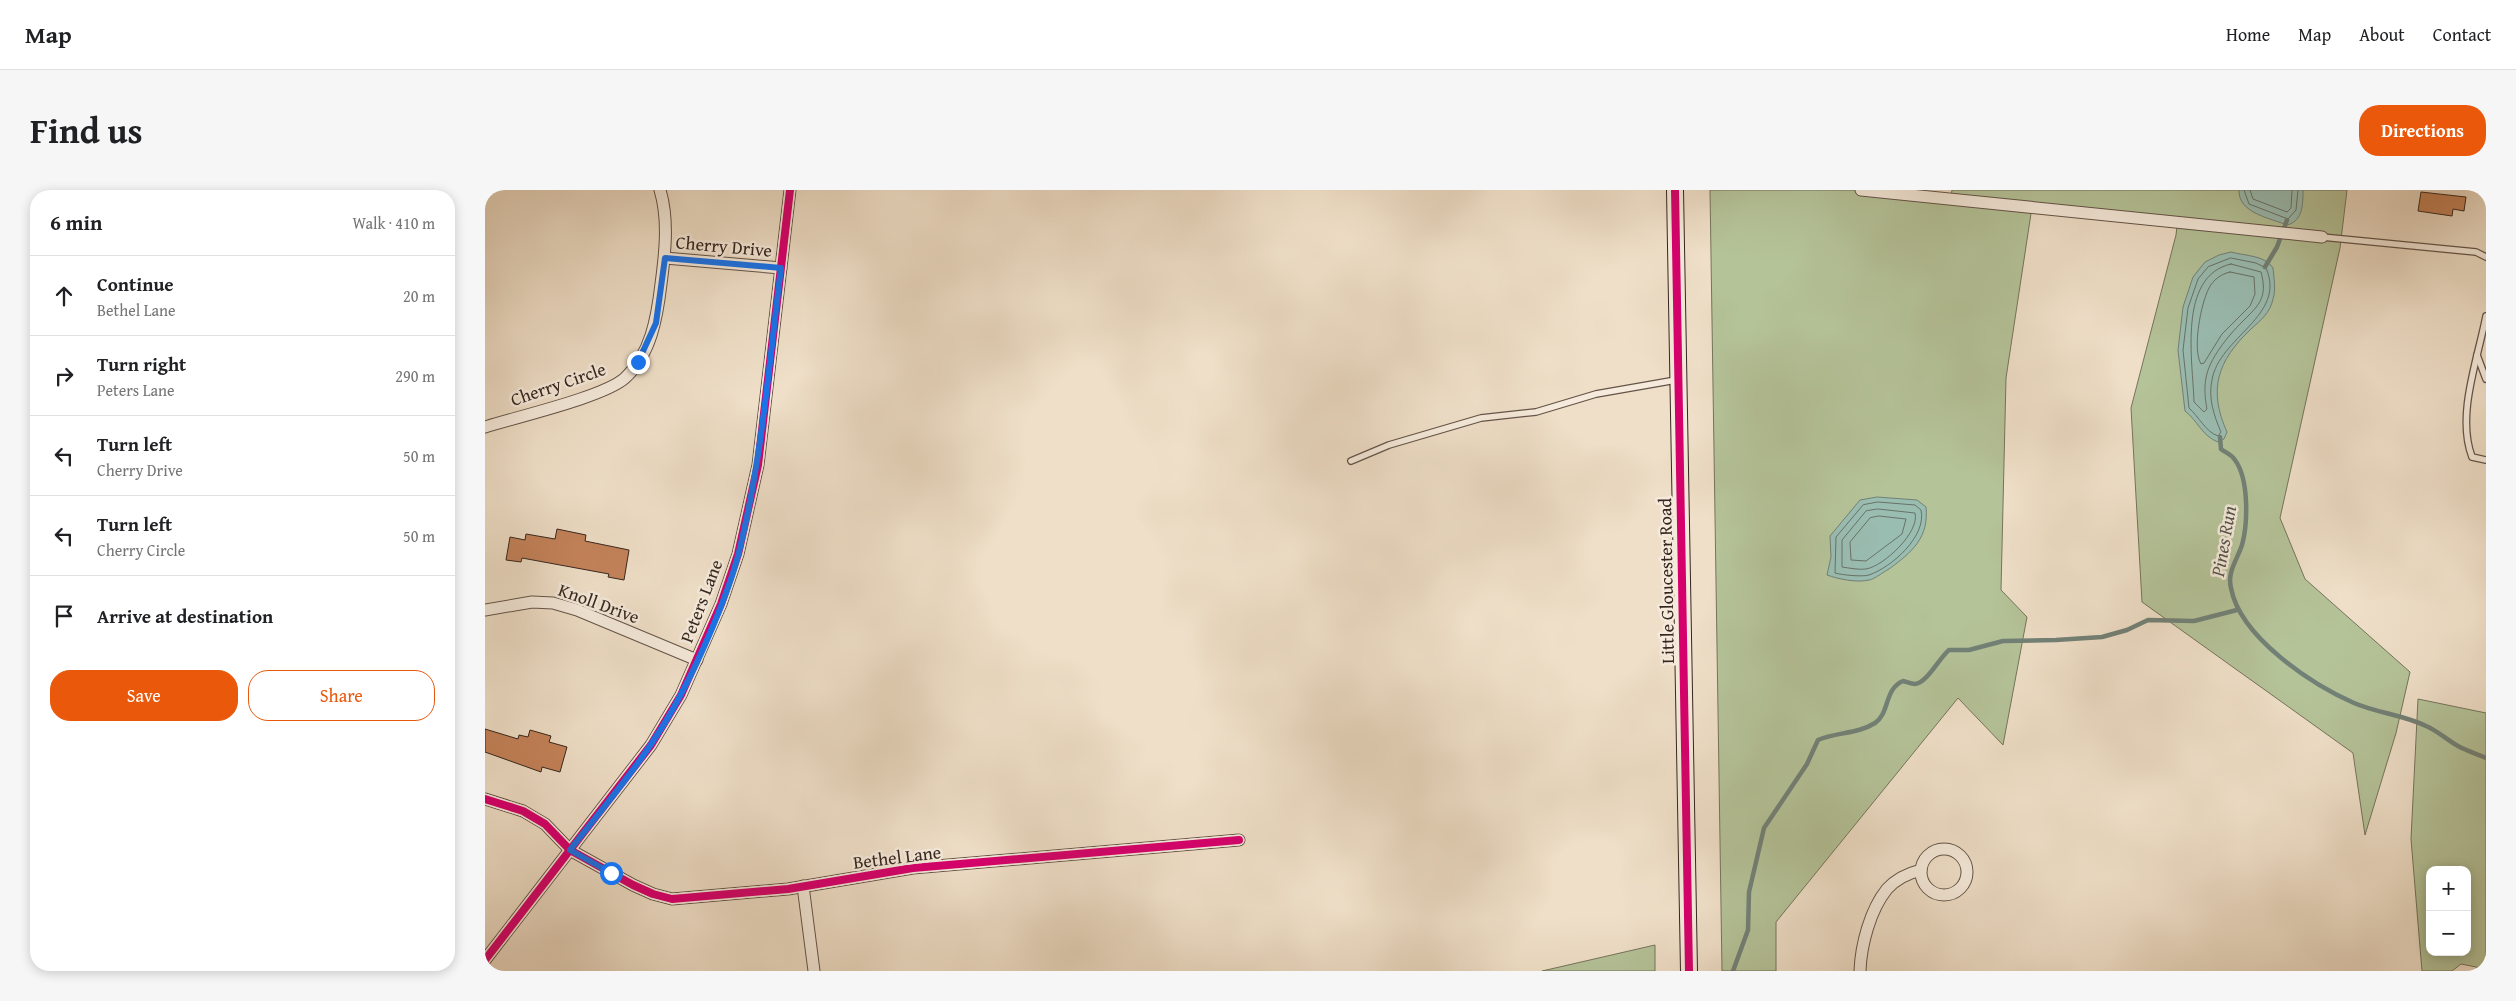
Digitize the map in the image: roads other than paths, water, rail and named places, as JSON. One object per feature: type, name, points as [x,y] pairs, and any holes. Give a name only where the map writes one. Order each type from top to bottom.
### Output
[{"type":"street","name":"Cherry Circle","points":[[485,427],[599,392],[624,379],[638,362],[656,323],[665,258],[664,204],[660,190]]},
{"type":"street","name":"Peters Lane","points":[[485,960],[651,745],[681,695],[721,604],[740,545],[757,465],[790,190]]},
{"type":"street","name":"Little Gloucester Road","points":[[1675,190],[1689,971]]},
{"type":"street","points":[[1861,190],[2322,237]]},
{"type":"street","name":"Cherry Drive","points":[[665,258],[781,268]]},
{"type":"street","name":"Knoll Drive","points":[[485,610],[532,602],[553,603],[577,610],[697,660]]},
{"type":"street","points":[[485,799],[523,811],[545,824],[570,850]]},
{"type":"street","name":"Bethel Lane","points":[[570,850],[633,885],[653,894],[672,899],[803,886],[913,868],[1239,840]]},
{"type":"street","points":[[1946,849],[1961,856],[1966,862],[1967,878],[1960,890],[1954,894],[1937,895],[1924,884],[1921,870],[1929,854],[1946,849]]},
{"type":"street","points":[[1860,971],[1861,950],[1876,909],[1887,890],[1903,877],[1921,870]]},
{"type":"street","points":[[803,886],[814,971]]},
{"type":"lane","points":[[2322,237],[2476,252],[2486,257]]},
{"type":"lane","points":[[2486,316],[2477,355],[2467,420],[2467,445],[2471,457],[2486,460]]},
{"type":"lane","points":[[2477,355],[2486,379]]},
{"type":"lane","points":[[1351,461],[1389,445],[1481,418],[1536,412],[1596,394],[1678,380]]},
{"type":"water","points":[[2239,190],[2303,190],[2301,211],[2296,220],[2287,225],[2264,217],[2249,209],[2240,198]]},
{"type":"water","points":[[2231,252],[2260,258],[2265,261],[2273,268],[2275,284],[2272,304],[2267,312],[2239,341],[2223,365],[2217,389],[2221,417],[2227,432],[2224,439],[2218,442],[2208,436],[2185,411],[2178,350],[2183,307],[2193,277],[2205,262],[2219,255]]},
{"type":"water","points":[[1877,497],[1917,500],[1926,507],[1925,527],[1922,536],[1912,550],[1876,577],[1864,581],[1853,581],[1827,575],[1831,557],[1830,536],[1860,500]]},
{"type":"waterway","name":"Pines Run","points":[[2265,267],[2277,247],[2287,220]]},
{"type":"waterway","name":"Pines Run","points":[[2220,437],[2221,449],[2230,455],[2240,468],[2245,489],[2246,513],[2244,536],[2231,571],[2230,582],[2237,606],[2248,624],[2280,657],[2337,695],[2354,703],[2418,722],[2435,730],[2461,748],[2486,758]]},
{"type":"waterway","points":[[1733,971],[1748,930],[1749,892],[1764,828],[1807,764],[1818,740],[1868,727],[1875,723],[1880,719],[1890,695],[1897,685],[1903,681],[1913,684],[1920,683],[1949,650],[1969,650],[2003,641],[2102,637],[2127,630],[2148,620],[2194,621],[2237,610]]}]
